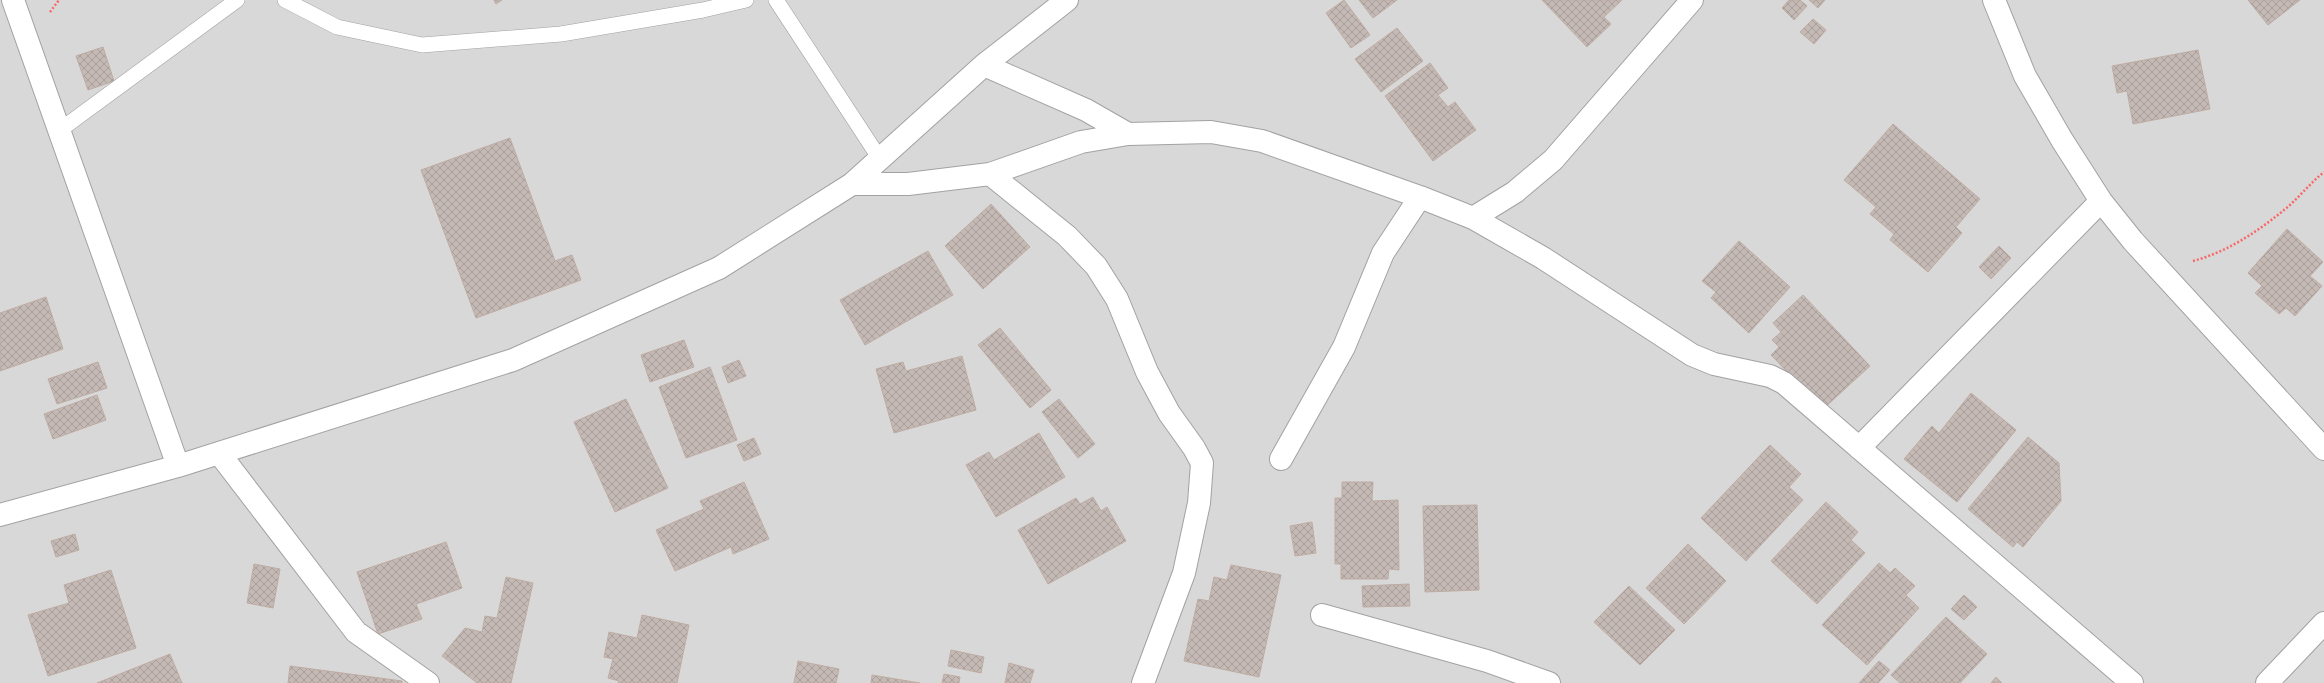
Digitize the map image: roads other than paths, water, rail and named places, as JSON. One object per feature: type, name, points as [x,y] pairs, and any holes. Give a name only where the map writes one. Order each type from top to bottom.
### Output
[{"type":"street","points":[[13,0],[178,466]]},
{"type":"street","points":[[0,515],[178,466],[513,360],[719,268],[852,184],[984,65],[1067,0]]},
{"type":"street","points":[[1473,218],[1515,192],[1554,160],[1692,0]]},
{"type":"street","points":[[1994,0],[2025,76],[2062,140],[2101,201],[2160,270],[2324,449]]},
{"type":"street","points":[[984,65],[1080,107],[1128,134]]},
{"type":"street","points":[[852,184],[908,184],[990,174],[1081,142],[1128,134],[1212,132],[1262,141],[1420,197],[1473,218],[1543,258],[1692,355],[1714,364],[1770,376],[1784,383],[2132,683]]},
{"type":"street","points":[[990,174],[1067,236],[1096,266],[1117,300],[1151,379],[1169,413],[1194,448],[1202,463],[1199,503],[1184,573],[1143,683]]},
{"type":"street","points":[[1281,459],[1344,347],[1383,253],[1420,197]]},
{"type":"street","points":[[1859,448],[2101,201]]},
{"type":"street","points":[[219,453],[356,632],[428,683]]},
{"type":"street","points":[[1322,615],[1487,660],[1549,683]]},
{"type":"street","points":[[2267,683],[2324,623]]},
{"type":"lane","points":[[60,130],[237,0]]},
{"type":"lane","points":[[285,0],[337,27],[422,45],[561,34],[703,10],[746,0]]},
{"type":"lane","points":[[776,0],[880,159]]}]
